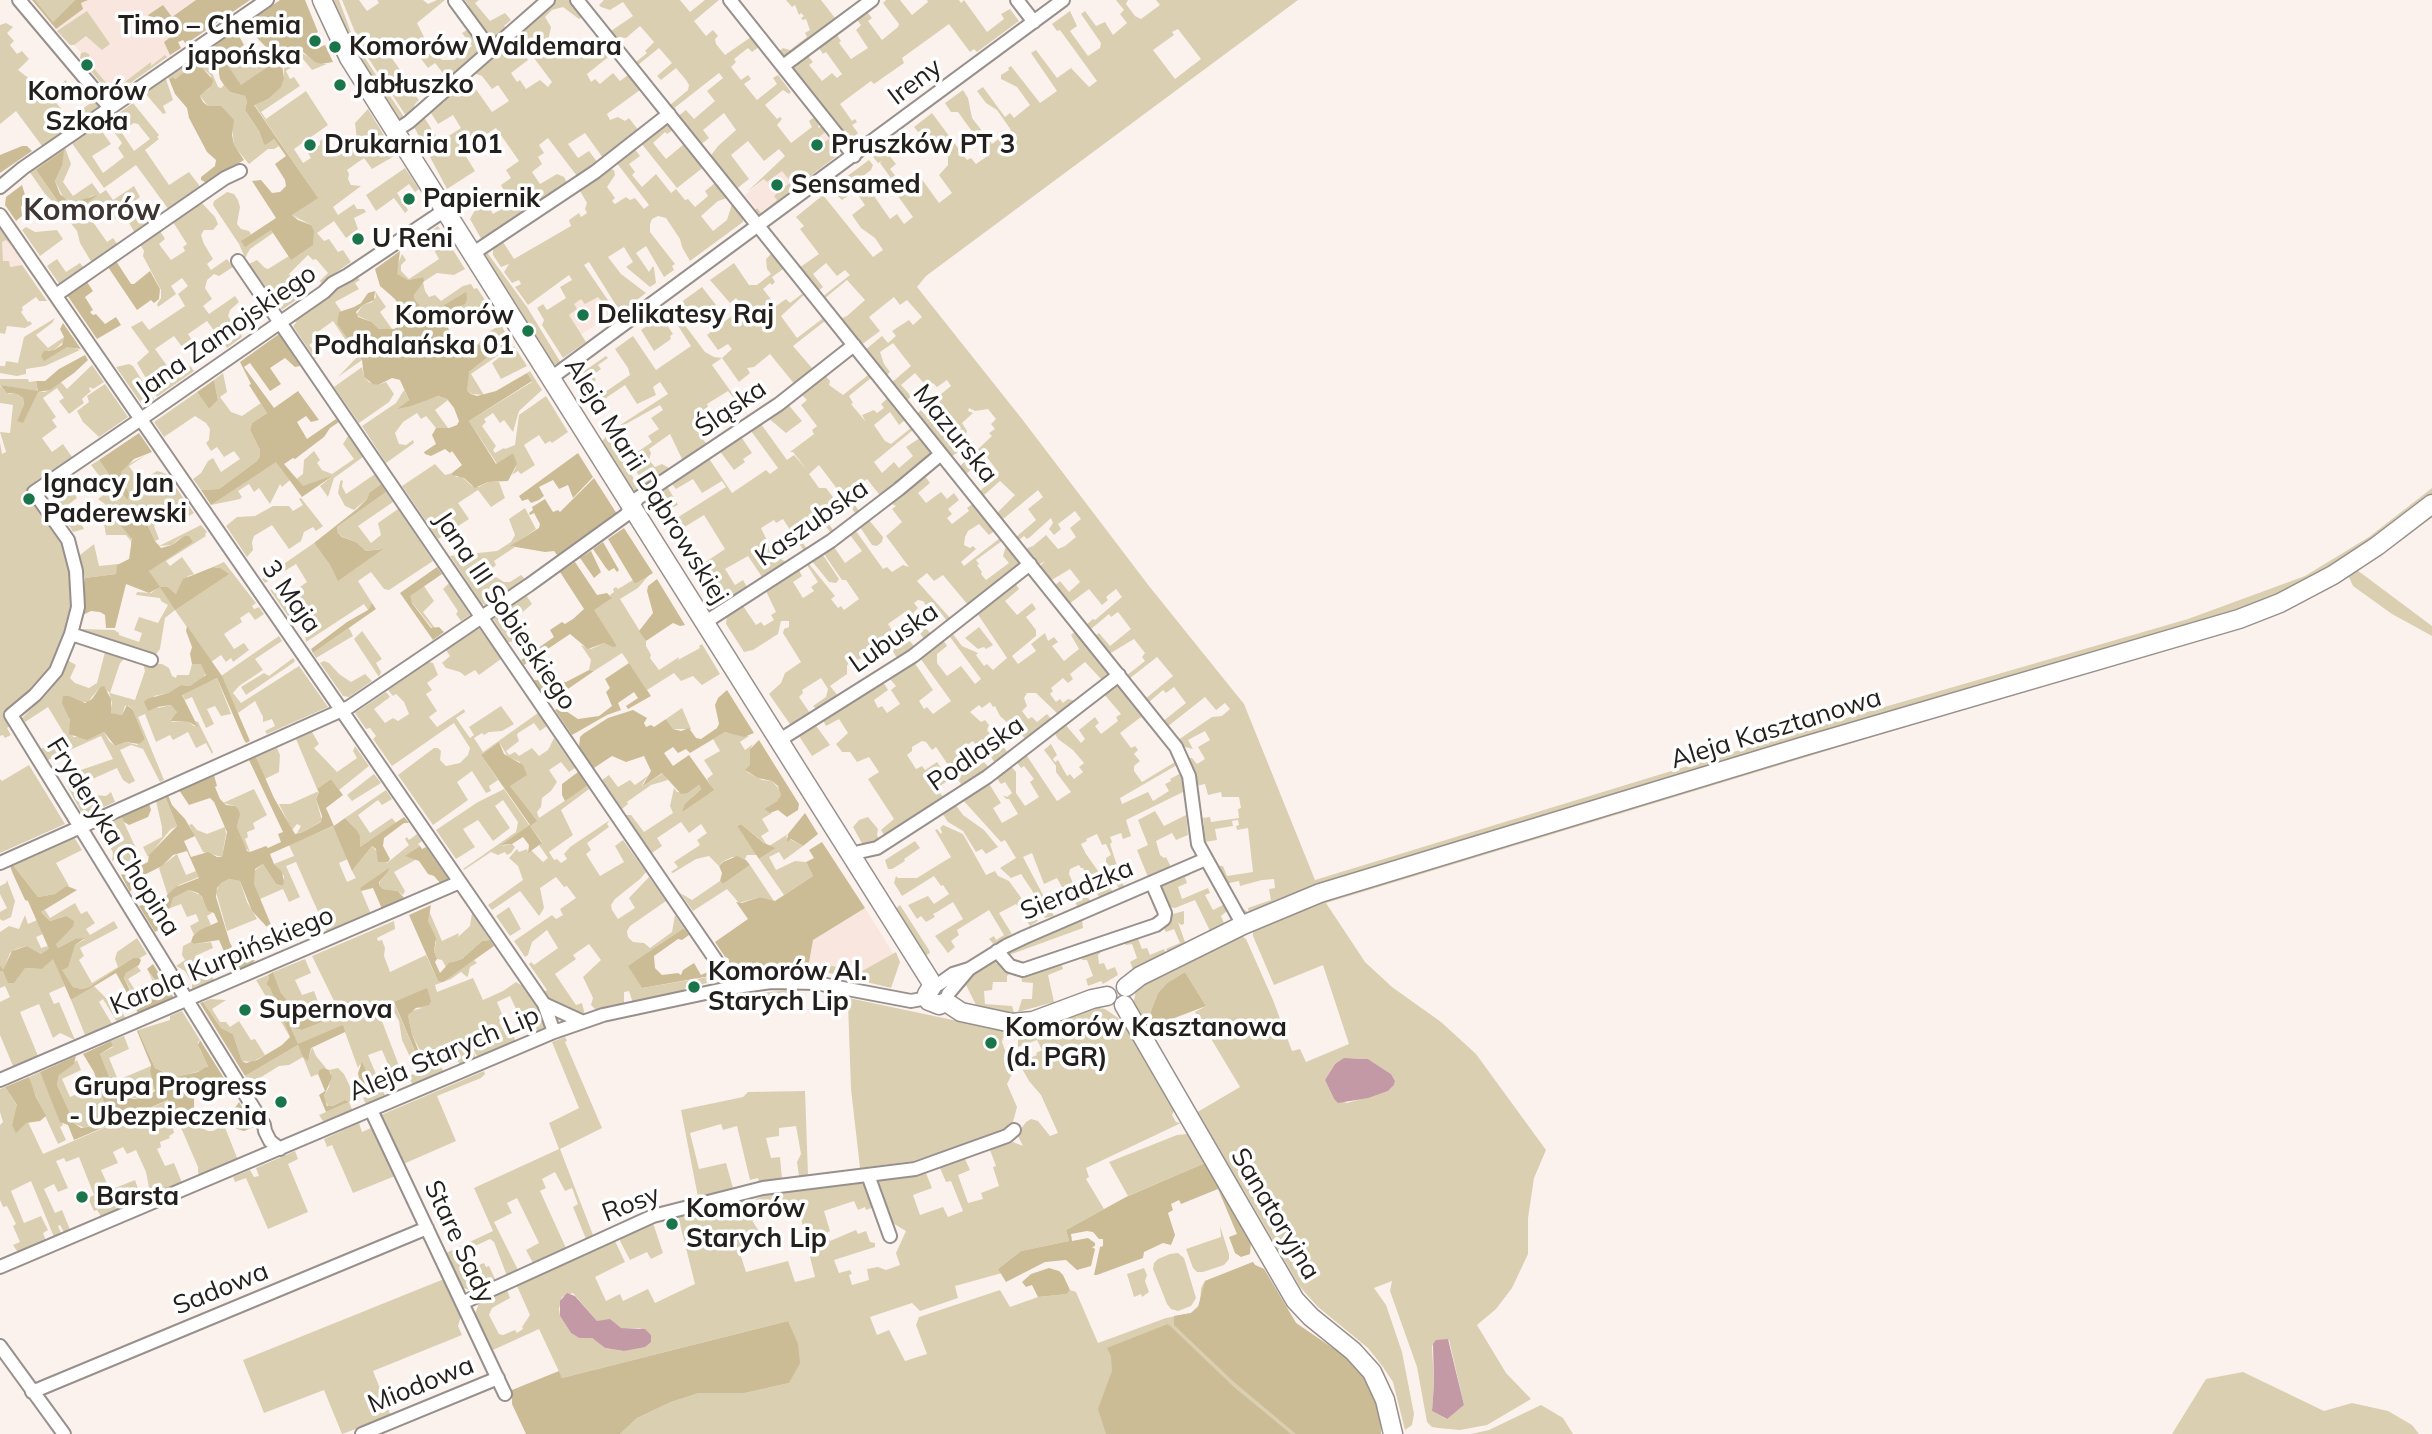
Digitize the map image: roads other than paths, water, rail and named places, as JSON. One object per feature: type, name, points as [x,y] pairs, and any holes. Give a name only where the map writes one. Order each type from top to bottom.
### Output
[{"type":"street","points":[[19,0],[110,108]]},
{"type":"street","points":[[0,187],[23,168],[267,0]]},
{"type":"street","name":"Aleja Marii Dąbrowskiej","points":[[322,0],[344,49],[444,210],[939,993]]},
{"type":"street","points":[[395,131],[409,122],[548,0]]},
{"type":"street","name":"Mazurska","points":[[577,0],[1172,741],[1189,779],[1196,836],[1243,925]]},
{"type":"street","points":[[730,0],[854,156]]},
{"type":"street","points":[[783,66],[872,0]]},
{"type":"street","points":[[1017,0],[1034,22]]},
{"type":"street","name":"Ireny","points":[[551,378],[1063,0]]},
{"type":"street","points":[[455,1],[491,50]]},
{"type":"street","points":[[472,254],[595,172],[669,114]]},
{"type":"street","points":[[56,295],[225,178],[240,171]]},
{"type":"street","name":"Jana Zamojskiego","points":[[71,635],[78,594],[74,558],[66,536],[34,492],[281,322],[333,283],[444,210]]},
{"type":"street","name":"3 Maja","points":[[0,215],[544,1004],[554,1032]]},
{"type":"street","name":"Jana III Sobieskiego","points":[[239,261],[733,987]]},
{"type":"street","name":"Śląska","points":[[0,863],[342,711],[529,585],[623,517],[638,498],[778,405],[854,345]]},
{"type":"street","name":"Kaszubska","points":[[704,623],[831,541],[941,454]]},
{"type":"street","name":"Aleja Kasztanowa","points":[[1125,996],[1140,976],[1243,925],[1292,904],[1367,878],[2239,619],[2280,603],[2333,575],[2432,504]]},
{"type":"street","name":"Lubuska","points":[[778,741],[913,656],[1030,564]]},
{"type":"street","points":[[71,635],[151,660]]},
{"type":"street","name":"Fryderyka Chopina","points":[[71,635],[60,664],[47,682],[33,698],[11,715],[264,1125],[270,1141],[280,1149]]},
{"type":"street","name":"Podlaska","points":[[851,856],[878,848],[987,777],[1119,675]]},
{"type":"street","name":"Sieradzka","points":[[939,993],[997,951],[1206,859]]},
{"type":"street","name":"Karola Kurpińskiego","points":[[0,1080],[460,882]]},
{"type":"street","points":[[997,951],[1010,966],[1023,970],[1156,925],[1164,919],[1165,913],[1152,883]]},
{"type":"street","name":"Aleja Starych Lip","points":[[0,1267],[581,1021],[733,987],[791,981],[844,987],[911,1001],[939,993]]},
{"type":"street","name":"Aleja Kasztanowa","points":[[939,993],[961,1012],[1012,1023],[1033,1021],[1107,996],[1114,985],[1121,984],[1125,996]]},
{"type":"street","name":"Sanatoryjna","points":[[1125,996],[1295,1300],[1357,1355],[1372,1372],[1385,1400],[1393,1434]]},
{"type":"street","points":[[544,1004],[581,1021]]},
{"type":"street","name":"Stare Sady","points":[[371,1110],[505,1394]]},
{"type":"street","name":"Rosy","points":[[462,1303],[653,1216],[763,1188],[915,1169],[1007,1136],[1014,1130]]},
{"type":"street","points":[[868,1175],[890,1236]]},
{"type":"street","name":"Sadowa","points":[[32,1392],[427,1228]]},
{"type":"street","points":[[0,1346],[64,1434]]},
{"type":"street","name":"Miodowa","points":[[362,1434],[498,1378]]},
{"type":"place","name":"Timo – Chemia japońska","points":[[315,41]]},
{"type":"place","name":"Komorów Waldemara","points":[[335,47]]},
{"type":"place","name":"Komorów Szkoła","points":[[87,65]]},
{"type":"place","name":"Jabłuszko","points":[[340,85]]},
{"type":"place","name":"Drukarnia 101","points":[[310,145]]},
{"type":"place","name":"Pruszków PT 3","points":[[817,145]]},
{"type":"place","name":"Sensamed","points":[[777,185]]},
{"type":"place","name":"Papiernik","points":[[409,199]]},
{"type":"place","name":"U Reni","points":[[358,239]]},
{"type":"place","name":"Delikatesy Raj","points":[[583,315]]},
{"type":"place","name":"Komorów Podhalańska 01","points":[[528,331]]},
{"type":"place","name":"Ignacy Jan Paderewski","points":[[29,499]]},
{"type":"place","name":"Komorów Al. Starych Lip","points":[[694,987]]},
{"type":"place","name":"Supernova","points":[[245,1010]]},
{"type":"place","name":"Komorów Kasztanowa (d. PGR)","points":[[991,1043]]},
{"type":"place","name":"Grupa Progress - Ubezpieczenia","points":[[281,1102]]},
{"type":"place","name":"Barsta","points":[[82,1197]]},
{"type":"place","name":"Komorów Starych Lip","points":[[672,1224]]},
{"type":"district","name":"Komorów","points":[[92,211]]}]
